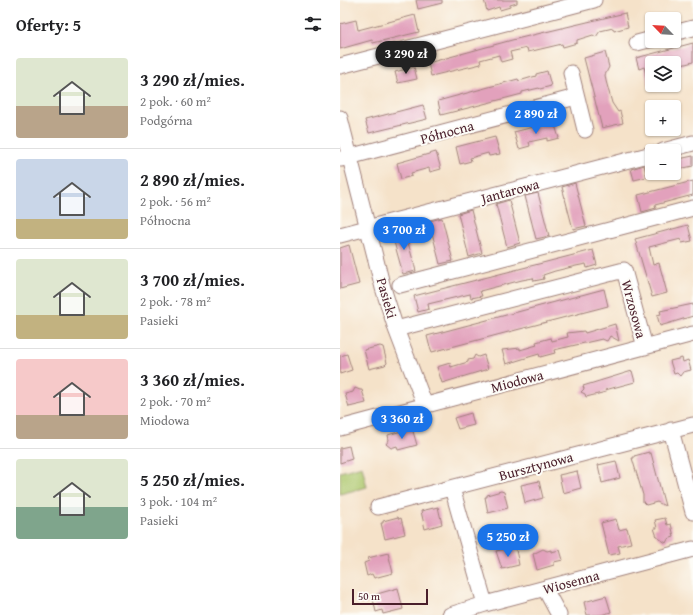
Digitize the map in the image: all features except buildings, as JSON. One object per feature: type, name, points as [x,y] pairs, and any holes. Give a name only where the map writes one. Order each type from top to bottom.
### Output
[{"type":"street","points":[[340,66],[594,0]]},
{"type":"street","points":[[681,31],[693,28]]},
{"type":"street","points":[[637,43],[645,41]]},
{"type":"street","points":[[571,73],[585,130]]},
{"type":"street","name":"Północna","points":[[345,158],[576,97]]},
{"type":"street","name":"Pasieki","points":[[340,118],[345,158],[368,228],[396,329],[425,405]]},
{"type":"street","points":[[681,146],[693,143]]},
{"type":"street","name":"Jantarowa","points":[[340,235],[645,156]]},
{"type":"street","points":[[400,285],[693,208]]},
{"type":"street","name":"Wrzosowa","points":[[396,329],[624,270],[645,347]]},
{"type":"street","name":"Miodowa","points":[[340,428],[693,334]]},
{"type":"street","name":"Bursztynowa","points":[[378,507],[693,425]]},
{"type":"street","points":[[671,430],[693,512]]},
{"type":"street","points":[[452,488],[484,604]]},
{"type":"street","name":"Wiosenna","points":[[450,615],[484,604],[693,549]]},
{"type":"street","points":[[545,589],[559,615]]},
{"type":"green space","points":[[362,466],[367,487],[340,494],[340,472]]}]
